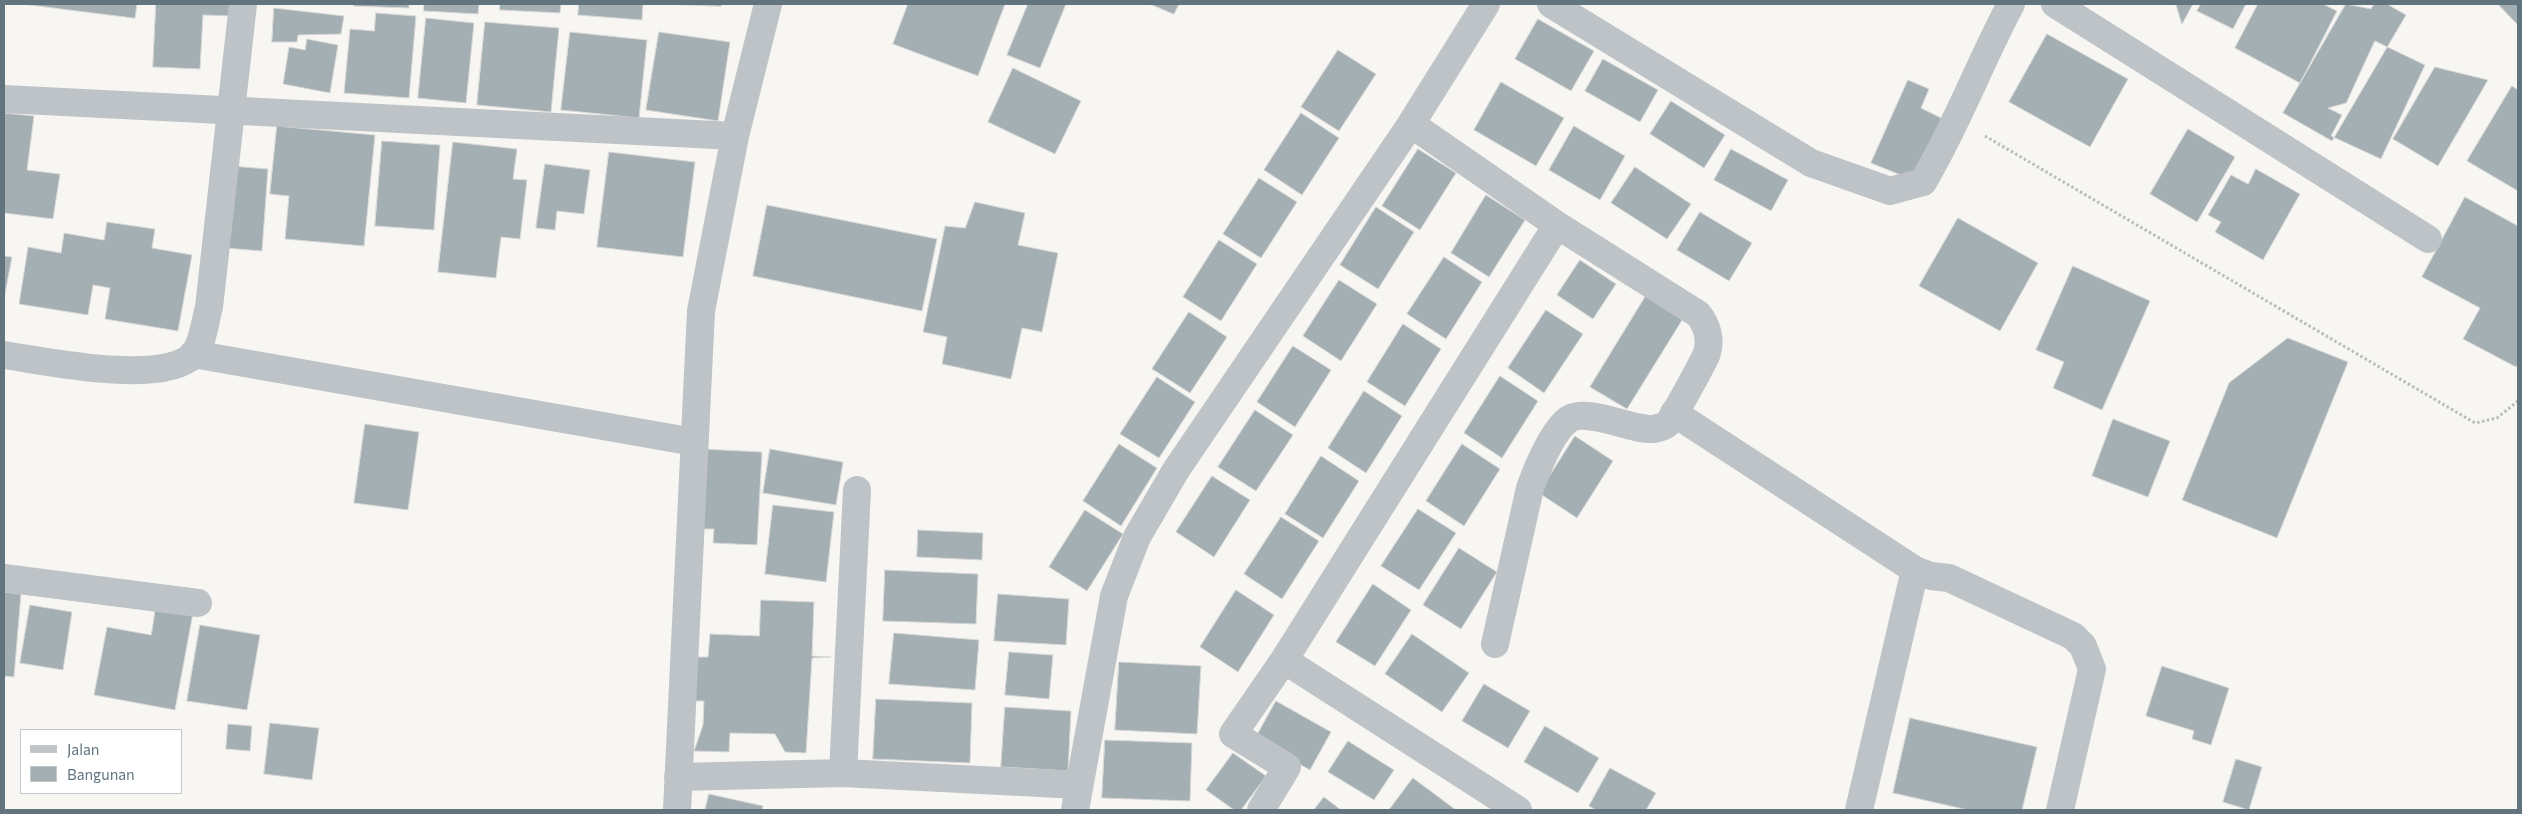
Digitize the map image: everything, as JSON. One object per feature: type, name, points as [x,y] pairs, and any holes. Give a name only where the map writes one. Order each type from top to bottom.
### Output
[{"type":"street","points":[[4,356],[121,370],[151,370],[173,366],[193,354],[202,336],[209,307],[243,4]]},
{"type":"street","points":[[677,810],[701,311],[735,136],[768,4]]},
{"type":"street","points":[[678,777],[843,773],[1077,798],[1114,596],[1137,537],[1176,470],[1411,124],[1486,4]]},
{"type":"street","points":[[1551,4],[1810,163],[1890,191],[1923,182],[1939,155],[1984,54],[2011,4]]},
{"type":"street","points":[[2055,4],[2428,239]]},
{"type":"street","points":[[4,99],[735,136]]},
{"type":"street","points":[[1411,124],[1557,225],[1698,314],[1706,324],[1708,336],[1707,353],[1668,424],[1655,429],[1580,415],[1569,419],[1562,426],[1539,464],[1530,488],[1495,644]]},
{"type":"street","points":[[1261,810],[1287,767],[1233,734],[1284,660],[1557,225]]},
{"type":"street","points":[[193,354],[694,442]]},
{"type":"street","points":[[1674,413],[1915,570],[1931,576],[1950,578],[2073,636],[2083,646],[2089,657],[2092,669],[2060,810]]},
{"type":"street","points":[[843,773],[857,490]]},
{"type":"street","points":[[1859,810],[1915,570]]},
{"type":"street","points":[[4,578],[198,603]]},
{"type":"street","points":[[1284,660],[1485,802],[1518,810]]},
{"type":"path","points":[[1978,132],[2475,423],[2497,418],[2518,402]]},
{"type":"building","points":[[22,4],[137,4],[135,18]]},
{"type":"building","points":[[156,4],[232,4],[231,16],[203,15],[200,69],[153,67]]},
{"type":"building","points":[[354,4],[409,4],[409,8],[354,6]]},
{"type":"building","points":[[424,4],[479,4],[478,14],[424,11]]},
{"type":"building","points":[[500,4],[561,4],[560,13],[500,10]]},
{"type":"building","points":[[579,4],[643,4],[642,20],[578,15]]},
{"type":"building","points":[[668,4],[721,4],[721,6]]},
{"type":"building","points":[[908,4],[1005,4],[978,76],[893,44]]},
{"type":"building","points":[[1028,4],[1066,4],[1040,68],[1007,55]]},
{"type":"building","points":[[1150,4],[1179,4],[1174,14]]},
{"type":"building","points":[[2176,4],[2193,4],[2182,24]]},
{"type":"building","points":[[2201,4],[2246,4],[2233,29],[2197,11]]},
{"type":"building","points":[[2258,4],[2323,4],[2337,11],[2300,83],[2235,48]]},
{"type":"building","points":[[2346,4],[2371,9],[2374,4],[2387,4],[2406,15],[2332,141],[2283,113]]},
{"type":"building","points":[[2498,4],[2518,4],[2518,25],[2516,23]]},
{"type":"building","points":[[274,8],[344,16],[341,34],[298,35],[297,42],[272,42]]},
{"type":"building","points":[[376,13],[416,16],[409,98],[344,93],[350,29],[374,31]]},
{"type":"building","points":[[426,18],[474,23],[466,103],[418,98]]},
{"type":"building","points":[[1538,19],[1594,51],[1571,91],[1515,59]]},
{"type":"building","points":[[485,22],[559,28],[551,112],[477,105]]},
{"type":"building","points":[[570,32],[647,40],[639,118],[561,110]]},
{"type":"building","points":[[659,32],[730,42],[718,121],[646,110]]},
{"type":"building","points":[[2047,34],[2128,79],[2090,147],[2009,102]]},
{"type":"building","points":[[307,39],[338,45],[330,93],[283,84],[289,47],[305,50]]},
{"type":"building","points":[[2375,41],[2425,65],[2381,159],[2331,136],[2342,115],[2328,108],[2346,103]]},
{"type":"building","points":[[1338,50],[1376,74],[1339,131],[1301,107]]},
{"type":"building","points":[[1603,59],[1658,90],[1640,122],[1585,91]]},
{"type":"building","points":[[2435,67],[2488,80],[2438,166],[2393,139]]},
{"type":"building","points":[[1013,68],[1081,101],[1055,154],[988,122]]},
{"type":"building","points":[[1908,80],[1929,89],[1921,108],[1945,120],[1913,180],[1871,163]]},
{"type":"building","points":[[1501,82],[1564,118],[1536,166],[1474,130]]},
{"type":"building","points":[[2512,86],[2518,90],[2518,191],[2467,161]]},
{"type":"building","points":[[1671,101],[1725,135],[1704,168],[1650,134]]},
{"type":"building","points":[[4,113],[34,116],[27,170],[60,174],[53,219],[4,213]]},
{"type":"building","points":[[1301,113],[1339,138],[1302,195],[1264,170]]},
{"type":"building","points":[[277,126],[375,135],[364,246],[285,239],[289,196],[270,194]]},
{"type":"building","points":[[1574,126],[1625,156],[1600,200],[1549,170]]},
{"type":"building","points":[[2188,129],[2235,157],[2197,222],[2150,194]]},
{"type":"building","points":[[382,141],[440,145],[434,230],[375,226]]},
{"type":"building","points":[[453,142],[517,149],[513,179],[527,180],[520,239],[501,237],[496,278],[438,272]]},
{"type":"building","points":[[1418,149],[1456,173],[1420,230],[1382,206]]},
{"type":"building","points":[[1731,149],[1788,180],[1771,211],[1714,180]]},
{"type":"building","points":[[609,152],[695,162],[683,257],[597,247]]},
{"type":"building","points":[[545,164],[590,170],[584,214],[557,211],[555,230],[536,228]]},
{"type":"building","points":[[231,166],[268,169],[262,251],[225,248]]},
{"type":"building","points":[[1635,167],[1691,204],[1667,239],[1611,203]]},
{"type":"building","points":[[2256,169],[2300,194],[2263,260],[2215,232],[2221,222],[2208,215],[2231,175],[2248,184]]},
{"type":"building","points":[[1259,178],[1297,202],[1261,258],[1223,234]]},
{"type":"building","points":[[1486,195],[1525,220],[1489,277],[1451,253]]},
{"type":"building","points":[[2465,197],[2518,226],[2518,364],[2516,367],[2463,339],[2480,308],[2422,277]]},
{"type":"building","points":[[975,202],[1025,213],[1018,245],[1058,253],[1042,332],[1022,328],[1011,379],[942,364],[947,337],[923,332],[945,226],[965,228]]},
{"type":"building","points":[[767,205],[937,239],[922,311],[753,276]]},
{"type":"building","points":[[1376,207],[1414,232],[1378,289],[1340,265]]},
{"type":"building","points":[[1700,212],[1752,243],[1729,281],[1677,250]]},
{"type":"building","points":[[1958,218],[2038,263],[2000,331],[1919,286]]},
{"type":"building","points":[[107,222],[155,229],[152,248],[192,255],[178,331],[105,319],[110,288],[93,285],[88,315],[19,304],[28,247],[61,253],[64,233],[104,240]]},
{"type":"building","points":[[1219,240],[1257,264],[1221,321],[1183,297]]},
{"type":"building","points":[[4,256],[12,257],[4,299]]},
{"type":"building","points":[[1444,257],[1482,282],[1446,339],[1407,314]]},
{"type":"building","points":[[1580,260],[1616,284],[1593,319],[1557,295]]},
{"type":"building","points":[[2073,266],[2150,301],[2102,410],[2053,388],[2064,362],[2036,350]]},
{"type":"building","points":[[1339,280],[1377,304],[1341,361],[1303,336]]},
{"type":"building","points":[[1647,294],[1684,317],[1627,409],[1590,387]]},
{"type":"building","points":[[1546,310],[1583,334],[1544,393],[1508,368]]},
{"type":"building","points":[[1189,312],[1227,337],[1190,393],[1152,369]]},
{"type":"building","points":[[1403,324],[1441,349],[1405,406],[1367,382]]},
{"type":"building","points":[[2288,338],[2348,362],[2277,538],[2182,500],[2229,383]]},
{"type":"building","points":[[1293,346],[1331,370],[1295,427],[1257,402]]},
{"type":"building","points":[[1500,376],[1538,401],[1502,458],[1464,433]]},
{"type":"building","points":[[1157,377],[1195,402],[1159,458],[1120,434]]},
{"type":"building","points":[[1364,391],[1402,416],[1366,473],[1328,448]]},
{"type":"building","points":[[1255,410],[1293,435],[1256,491],[1218,467]]},
{"type":"building","points":[[2113,419],[2170,441],[2148,497],[2092,476]]},
{"type":"building","points":[[365,424],[419,432],[408,510],[354,503]]},
{"type":"building","points":[[1575,436],[1613,461],[1577,518],[1539,493]]},
{"type":"building","points":[[1119,444],[1157,468],[1121,526],[1083,501]]},
{"type":"building","points":[[1462,444],[1500,469],[1464,526],[1426,501]]},
{"type":"building","points":[[702,449],[762,452],[757,545],[713,543],[714,529],[698,529]]},
{"type":"building","points":[[770,449],[843,462],[836,505],[763,493]]},
{"type":"building","points":[[1321,456],[1359,481],[1323,538],[1285,514]]},
{"type":"building","points":[[1212,476],[1250,500],[1214,557],[1176,532]]},
{"type":"building","points":[[773,505],[834,512],[826,582],[765,574]]},
{"type":"building","points":[[1418,509],[1456,533],[1419,590],[1381,566]]},
{"type":"building","points":[[1085,510],[1123,534],[1087,591],[1049,567]]},
{"type":"building","points":[[1281,517],[1319,541],[1282,599],[1244,574]]},
{"type":"building","points":[[918,530],[983,533],[982,560],[917,557]]},
{"type":"building","points":[[1459,548],[1497,572],[1461,629],[1423,605]]},
{"type":"building","points":[[885,570],[978,574],[976,624],[883,621]]},
{"type":"building","points":[[1373,584],[1411,610],[1375,666],[1336,642]]},
{"type":"building","points":[[1236,590],[1274,615],[1238,672],[1200,647]]},
{"type":"building","points":[[4,592],[21,594],[14,677],[4,676]]},
{"type":"building","points":[[998,594],[1069,599],[1066,645],[994,641]]},
{"type":"building","points":[[761,600],[814,602],[812,656],[831,657],[812,658],[806,753],[785,752],[775,734],[730,733],[729,752],[694,751],[703,725],[704,701],[689,701],[691,657],[708,657],[710,634],[759,636]]},
{"type":"building","points":[[30,605],[72,612],[63,670],[20,663]]},
{"type":"building","points":[[156,606],[193,613],[175,710],[94,695],[107,627],[151,635]]},
{"type":"building","points":[[200,625],[260,635],[247,710],[187,701]]},
{"type":"building","points":[[894,633],[979,640],[975,690],[889,684]]},
{"type":"building","points":[[1412,634],[1469,673],[1442,712],[1385,674]]},
{"type":"building","points":[[1009,652],[1053,655],[1049,699],[1005,695]]},
{"type":"building","points":[[1119,662],[1201,666],[1197,734],[1115,730]]},
{"type":"building","points":[[2162,666],[2229,688],[2211,745],[2192,739],[2194,731],[2146,716]]},
{"type":"building","points":[[1484,684],[1530,711],[1508,748],[1462,721]]},
{"type":"building","points":[[876,699],[972,703],[970,763],[873,759]]},
{"type":"building","points":[[1276,701],[1331,732],[1310,770],[1255,739]]},
{"type":"building","points":[[1005,707],[1071,711],[1068,771],[1001,767]]},
{"type":"building","points":[[1910,718],[2037,747],[2022,810],[1968,810],[1893,793]]},
{"type":"building","points":[[270,723],[319,728],[312,780],[264,774]]},
{"type":"building","points":[[228,724],[252,726],[250,751],[226,749]]},
{"type":"building","points":[[1545,726],[1599,758],[1578,793],[1524,762]]},
{"type":"building","points":[[1105,740],[1192,743],[1190,801],[1102,798]]},
{"type":"building","points":[[1348,741],[1394,770],[1374,800],[1328,772]]},
{"type":"building","points":[[1233,753],[1266,776],[1241,810],[1234,810],[1206,790]]},
{"type":"building","points":[[2236,759],[2262,767],[2249,810],[2223,802]]},
{"type":"building","points":[[1610,768],[1656,793],[1646,810],[1596,810],[1589,806]]},
{"type":"building","points":[[1413,778],[1456,810],[1389,810]]},
{"type":"building","points":[[709,794],[763,806],[762,810],[705,810]]},
{"type":"building","points":[[1324,797],[1341,810],[1314,810]]}]
